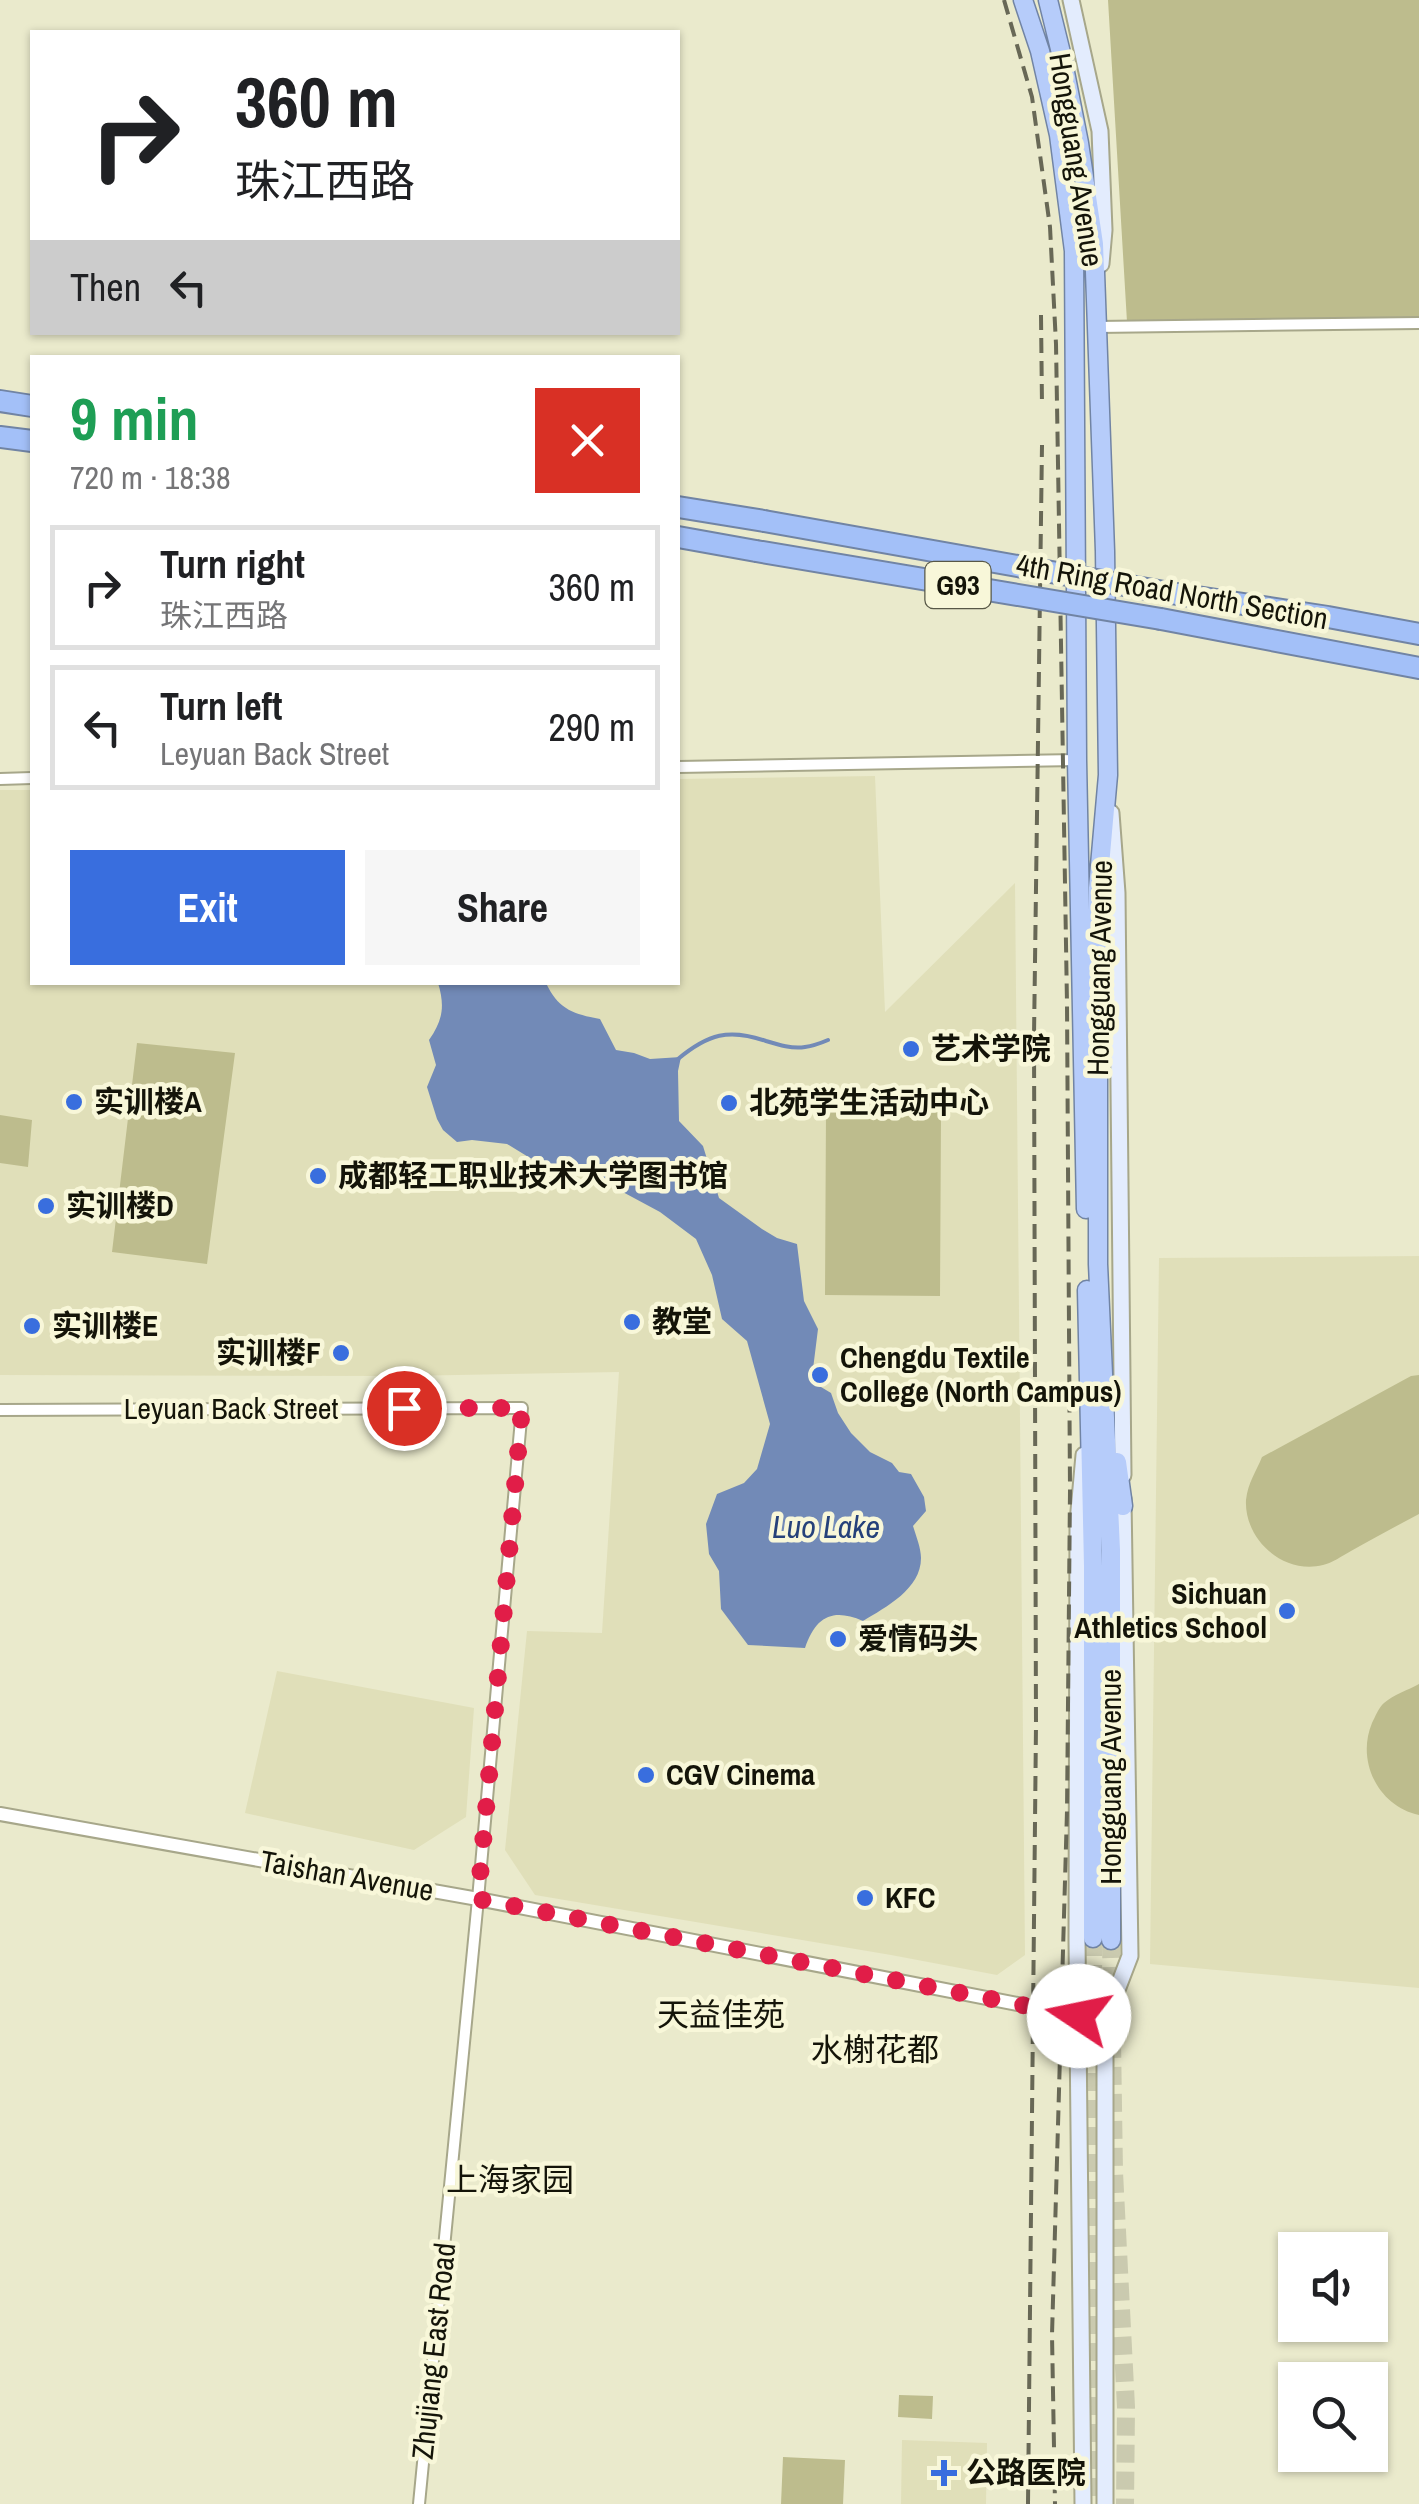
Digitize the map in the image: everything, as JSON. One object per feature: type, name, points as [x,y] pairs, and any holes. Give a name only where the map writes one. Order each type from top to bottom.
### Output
[{"type":"highway","name":"Hongguang Avenue","points":[[1024,0],[1060,136],[1074,251],[1077,760],[1102,1939],[1111,1550],[1098,1264],[1098,888],[1108,775],[1105,551],[1094,244],[1062,57],[1048,0]]},
{"type":"highway","points":[[0,401],[30,406]]},
{"type":"highway","points":[[0,437],[30,441]]},
{"type":"highway","name":"4th Ring Road North Section","points":[[680,507],[1419,634]]},
{"type":"highway","name":"4th Ring Road North Section","points":[[680,537],[1161,618],[1419,668]]},
{"type":"highway","points":[[1103,1368],[1123,1506]]},
{"type":"main road","points":[[1071,0],[1100,132],[1104,230],[1096,320]]},
{"type":"main road","points":[[1105,2504],[1104,2022],[1130,1956],[1117,893],[1108,775]]},
{"type":"main road","points":[[1083,2504],[1077,1940],[1078,1522],[1090,1396]]},
{"type":"street","points":[[1096,320],[1419,323]]},
{"type":"street","points":[[680,767],[1077,760]]},
{"type":"street","points":[[0,779],[30,778]]},
{"type":"street","name":"Leyuan Back Street","points":[[0,1410],[522,1408]]},
{"type":"street","name":"Zhujiang East Road","points":[[419,2504],[522,1408]]},
{"type":"street","name":"Taishan Avenue","points":[[0,1814],[478,1899],[1104,2022]]},
{"type":"shaded area","points":[[1108,0],[1419,0],[1419,318],[1127,322]]},
{"type":"shaded area","name":"Chengdu Textile College (North Campus)","points":[[875,776],[885,1012],[1015,883],[1025,1955],[997,1975],[535,1895],[505,1850],[527,1631],[602,1633],[619,1372],[0,1375],[0,790],[30,790],[30,985],[680,985],[680,779]]},
{"type":"shaded area","points":[[137,1043],[235,1053],[207,1264],[112,1252]]},
{"type":"shaded area","points":[[826,1111],[941,1112],[940,1296],[825,1295]]},
{"type":"shaded area","points":[[0,1115],[32,1120],[28,1167],[0,1163]]},
{"type":"shaded area","name":"Sichuan Athletics School","points":[[1419,1256],[1419,1988],[1150,1964],[1159,1258]]},
{"type":"shaded area","points":[[1419,1375],[1419,1514],[1323,1565],[1294,1565],[1269,1551],[1247,1514],[1250,1482],[1262,1457]]},
{"type":"shaded area","points":[[277,1671],[474,1708],[466,1817],[414,1850],[245,1813]]},
{"type":"shaded area","points":[[1419,1684],[1419,1815],[1392,1802],[1382,1792],[1374,1780],[1367,1752],[1372,1723],[1380,1707]]},
{"type":"shaded area","points":[[899,2395],[933,2396],[932,2419],[898,2417]]},
{"type":"shaded area","name":"公路医院","points":[[902,2440],[987,2443],[986,2504],[901,2504]]},
{"type":"shaded area","points":[[783,2457],[845,2460],[843,2504],[781,2504]]},
{"type":"water","name":"Luo Lake","points":[[438,985],[547,985],[567,1009],[600,1019],[616,1050],[650,1059],[681,1057],[679,1121],[703,1146],[719,1198],[777,1238],[797,1244],[804,1301],[818,1329],[812,1377],[831,1393],[851,1433],[899,1472],[911,1474],[924,1497],[926,1511],[913,1526],[921,1554],[919,1569],[909,1588],[891,1603],[863,1621],[843,1615],[827,1618],[814,1628],[805,1648],[748,1645],[721,1609],[719,1571],[709,1554],[706,1524],[717,1494],[744,1483],[757,1469],[770,1424],[747,1341],[722,1319],[712,1275],[696,1239],[660,1212],[593,1176],[530,1158],[507,1144],[457,1142],[443,1130],[427,1087],[436,1065],[429,1040],[437,1026],[442,999]]},
{"type":"waterway","points":[[678,1059],[709,1039],[730,1034],[795,1047],[828,1040]]},
{"type":"tunnel","points":[[1093,1938],[1096,2504]]},
{"type":"tunnel","points":[[1111,1940],[1112,2004]]},
{"type":"tunnel","points":[[1112,2040],[1114,2172],[1126,2407],[1125,2504]]},
{"type":"railway","points":[[1004,0],[1032,97],[1050,227],[1056,344],[1070,1491],[1067,1811],[1052,2335],[1055,2504]]},
{"type":"railway","points":[[1041,315],[1042,405]]},
{"type":"railway","points":[[1028,2504],[1036,1725],[1034,1036],[1042,445]]},
{"type":"place","name":"艺术学院","points":[[911,1049]]},
{"type":"place","name":"实训楼A","points":[[74,1102]]},
{"type":"place","name":"北苑学生活动中心","points":[[729,1103]]},
{"type":"place","name":"成都轻工职业技术大学图书馆","points":[[318,1176]]},
{"type":"place","name":"实训楼D","points":[[46,1206]]},
{"type":"place","name":"教堂","points":[[632,1322]]},
{"type":"place","name":"实训楼E","points":[[32,1326]]},
{"type":"place","name":"实训楼F","points":[[341,1353]]},
{"type":"place","name":"Chengdu Textile College (North Campus)","points":[[820,1375]]},
{"type":"place","name":"Sichuan Athletics School","points":[[1287,1611]]},
{"type":"place","name":"爱情码头","points":[[838,1639]]},
{"type":"place","name":"CGV Cinema","points":[[646,1775]]},
{"type":"place","name":"KFC","points":[[865,1898]]},
{"type":"place","name":"公路医院","points":[[944,2473]]},
{"type":"district","name":"天益佳苑","points":[[721,2015]]},
{"type":"district","name":"水榭花都","points":[[875,2050]]},
{"type":"district","name":"上海家园","points":[[510,2180]]},
{"type":"route","points":[[404,1408],[522,1408],[478,1899],[1079,2016]]}]
